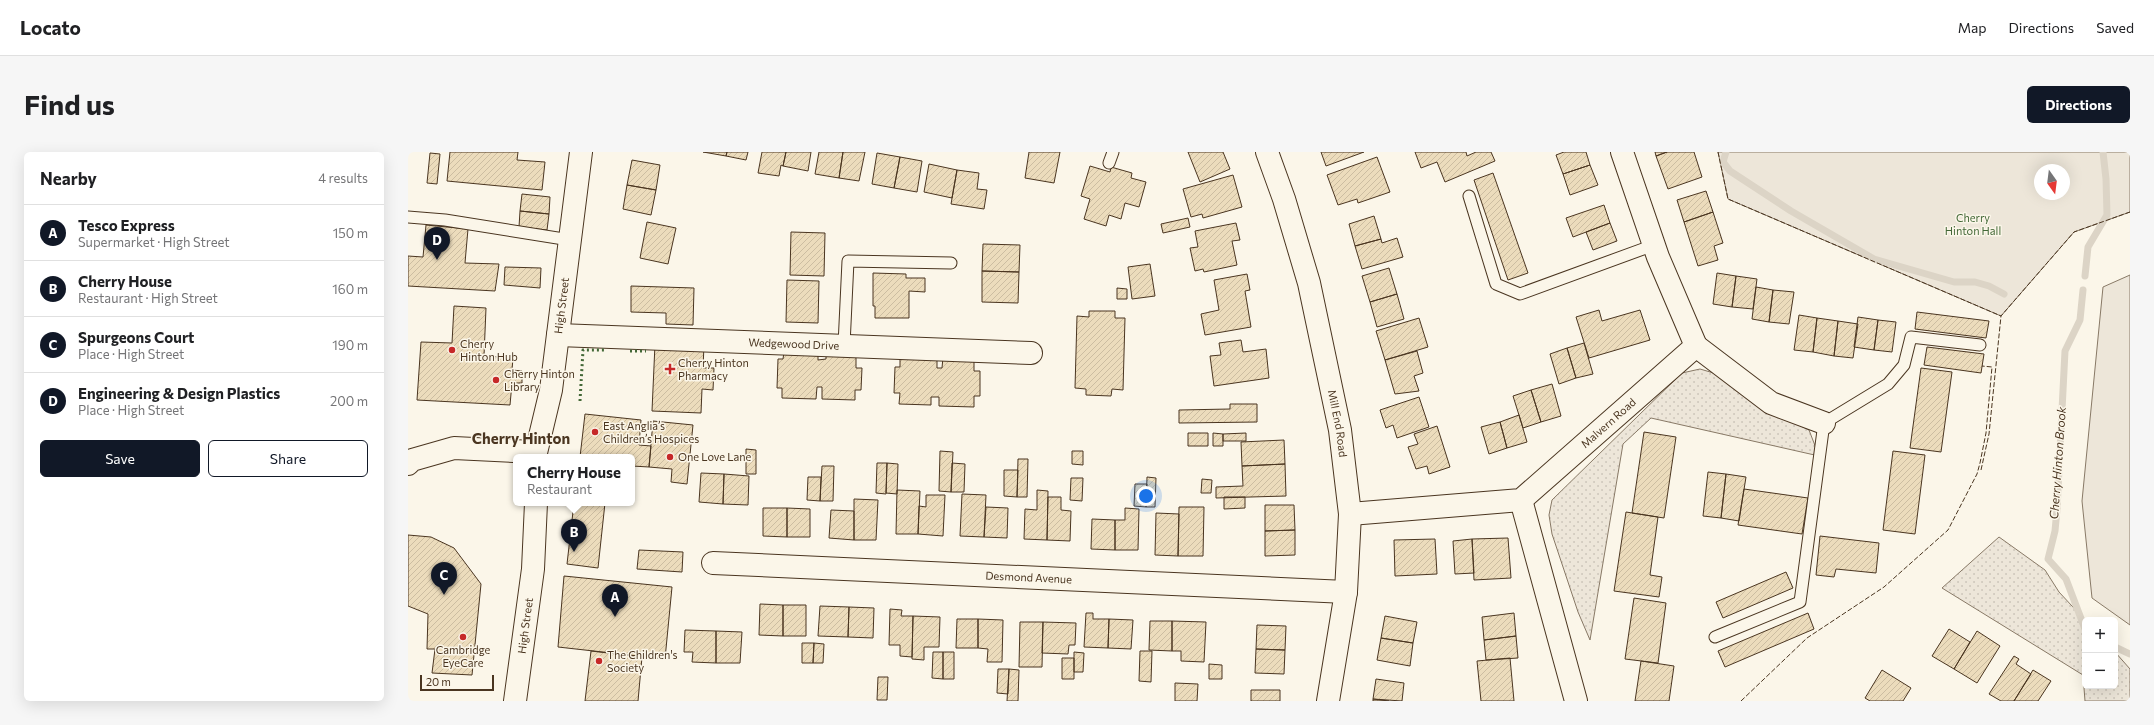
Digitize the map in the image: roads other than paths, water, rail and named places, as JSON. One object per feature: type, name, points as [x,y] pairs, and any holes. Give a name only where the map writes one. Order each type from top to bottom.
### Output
[{"type":"street","name":"High Street","points":[[535,454],[551,390],[581,152]]},
{"type":"street","name":"Mill End Road","points":[[1267,152],[1284,199],[1309,283],[1340,430],[1350,514],[1346,592],[1328,701]]},
{"type":"street","points":[[1622,152],[1654,245],[1696,346],[1771,403],[1824,423]]},
{"type":"street","name":"Wedgewood Drive","points":[[558,335],[623,339],[844,345],[1031,353]]},
{"type":"street","name":"Malvern Road","points":[[1521,500],[1696,346]]},
{"type":"street","points":[[408,464],[412,460],[454,448],[523,454]]},
{"type":"street","points":[[1350,514],[1521,500],[1576,701]]},
{"type":"street","name":"High Street","points":[[516,701],[533,569],[536,506]]},
{"type":"street","name":"Desmond Avenue","points":[[712,563],[1346,592]]},
{"type":"lane","points":[[1109,163],[1113,152]]},
{"type":"lane","points":[[1469,196],[1496,284],[1520,294],[1654,245]]},
{"type":"lane","points":[[408,216],[445,220],[570,240]]},
{"type":"lane","points":[[844,345],[848,261],[951,263]]},
{"type":"lane","points":[[1715,637],[1800,602],[1824,423],[1888,384],[1904,365],[1911,337],[1980,345]]},
{"type":"waterway","points":[[1726,152],[1723,162],[1730,171],[1791,211],[1874,259],[1954,282],[1975,282],[1989,286],[2004,294]]},
{"type":"waterway","name":"Cherry Hinton Brook","points":[[2085,276],[2088,247],[2107,215],[2106,179],[2103,152]]},
{"type":"waterway","name":"Cherry Hinton Brook","points":[[2082,621],[2066,579],[2048,559],[2055,531],[2057,509],[2065,351],[2080,320],[2083,290]]},
{"type":"waterway","name":"Cherry Hinton Brook","points":[[2118,648],[2130,654]]},
{"type":"place","name":"Engineering & Design Plastics","points":[[437,260]]},
{"type":"place","name":"Cherry Hinton Hub","points":[[452,350]]},
{"type":"place","name":"Cherry Hinton Pharmacy","points":[[670,369]]},
{"type":"place","name":"Cherry Hinton Library","points":[[496,380]]},
{"type":"place","name":"East Anglia’s Children’s Hospices","points":[[595,432]]},
{"type":"place","name":"One Love Lane","points":[[670,457]]},
{"type":"place","name":"Cherry House","points":[[574,552]]},
{"type":"place","name":"Spurgeons Court","points":[[444,595]]},
{"type":"place","name":"Tesco Express","points":[[615,617]]},
{"type":"place","name":"Cambridge EyeCare","points":[[463,637]]},
{"type":"place","name":"The Children's Society","points":[[599,661]]},
{"type":"district","name":"Cherry Hinton","points":[[521,439]]},
{"type":"park label","name":"Cherry Hinton Hall","points":[[1973,224]]}]
